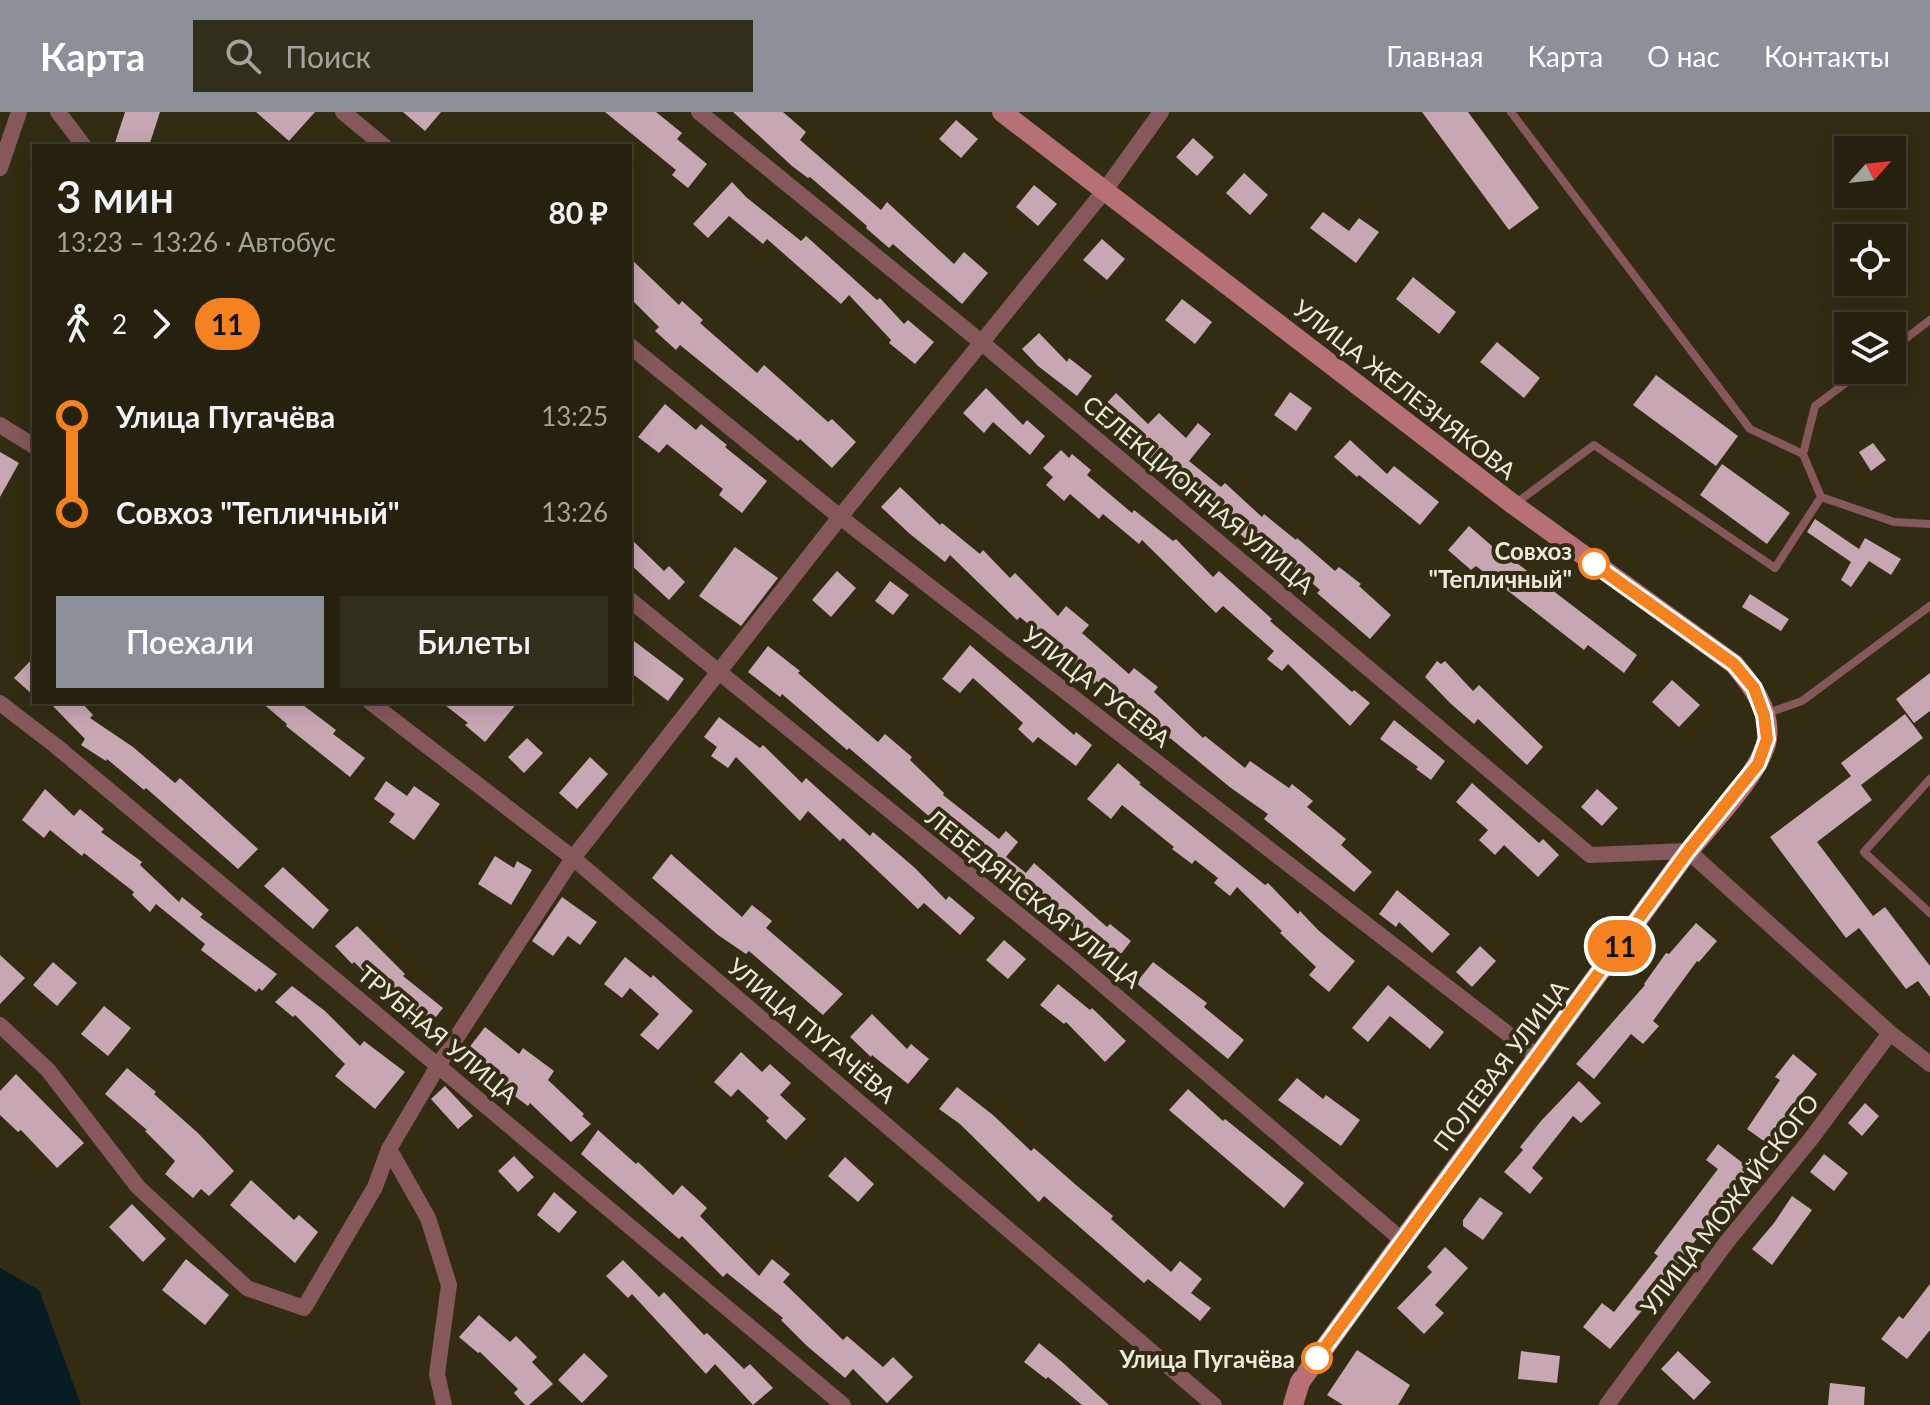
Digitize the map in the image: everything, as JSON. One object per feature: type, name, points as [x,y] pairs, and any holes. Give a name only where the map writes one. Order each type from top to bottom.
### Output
[{"type":"street","points":[[0,168],[19,112]]},
{"type":"street","points":[[58,112],[82,144]]},
{"type":"street","points":[[343,112],[382,144]]},
{"type":"street","name":"СЕЛЕКЦИОННАЯ УЛИЦА","points":[[699,112],[981,342],[1590,855],[1688,851]]},
{"type":"street","name":"УЛИЦА ЖЕЛЕЗНЯКОВА","points":[[1002,112],[1514,505],[1734,664],[1754,688],[1764,715]]},
{"type":"street","points":[[0,1025],[48,1070],[138,1187],[247,1288],[304,1308],[375,1187],[389,1149],[438,1066],[573,858],[840,517],[1105,190],[1161,112]]},
{"type":"street","name":"УЛИЦА ГУСЕВА","points":[[632,348],[840,517],[1539,1058]]},
{"type":"street","points":[[0,425],[32,445]]},
{"type":"street","name":"ЛЕБЕДЯНСКАЯ УЛИЦА","points":[[632,602],[1067,954],[1402,1240]]},
{"type":"street","name":"ТРУБНАЯ УЛИЦА","points":[[0,703],[56,746],[843,1405]]},
{"type":"street","name":"УЛИЦА ПУГАЧЁВА","points":[[373,704],[573,858],[1214,1405]]},
{"type":"street","name":"ПОЛЕВАЯ УЛИЦА","points":[[1293,1405],[1300,1382],[1402,1240],[1539,1058],[1688,851],[1758,764],[1767,739],[1764,715]]},
{"type":"street","points":[[1688,851],[1890,1033],[1930,1064]]},
{"type":"street","name":"УЛИЦА МОЖАЙСКОГО","points":[[1607,1405],[1726,1243],[1810,1140],[1890,1033]]},
{"type":"street","points":[[389,1149],[428,1218],[449,1285],[437,1374],[444,1405]]},
{"type":"lane","points":[[1511,112],[1750,429],[1803,454]]},
{"type":"lane","points":[[1906,338],[1930,320]]},
{"type":"lane","points":[[1844,384],[1815,406],[1803,454],[1821,497],[1894,522],[1930,524]]},
{"type":"lane","points":[[1514,505],[1594,445],[1775,568],[1821,497]]},
{"type":"lane","points":[[1764,715],[1802,701],[1930,606]]},
{"type":"lane","points":[[1930,779],[1864,852],[1930,913]]},
{"type":"water","points":[[0,1268],[39,1290],[81,1405],[0,1405]]},
{"type":"building","points":[[125,112],[160,112],[150,144],[115,144]]},
{"type":"building","points":[[256,112],[315,112],[289,141]]},
{"type":"building","points":[[403,112],[441,112],[425,131]]},
{"type":"building","points":[[605,112],[656,112],[682,133],[677,139],[707,164],[688,188],[672,175],[676,170]]},
{"type":"building","points":[[733,112],[783,112],[806,132],[800,140],[881,210],[887,202],[954,264],[964,252],[988,273],[962,304],[893,244],[889,248]]},
{"type":"building","points":[[1422,112],[1468,112],[1539,208],[1509,230]]},
{"type":"building","points":[[956,120],[978,139],[961,158],[939,139]]},
{"type":"building","points":[[1193,138],[1214,157],[1197,176],[1176,157]]},
{"type":"building","points":[[1244,173],[1268,195],[1250,215],[1226,193]]},
{"type":"building","points":[[732,182],[801,241],[806,236],[877,300],[880,298],[904,324],[908,320],[934,342],[915,364],[889,343],[891,340],[849,295],[841,304],[767,239],[763,244],[729,216],[708,238],[693,224]]},
{"type":"building","points":[[1034,185],[1057,204],[1038,226],[1016,207]]},
{"type":"building","points":[[1323,212],[1349,231],[1359,218],[1379,232],[1356,263],[1310,228]]},
{"type":"building","points":[[1102,239],[1125,259],[1107,280],[1083,260]]},
{"type":"building","points":[[632,260],[679,305],[682,301],[703,320],[700,323],[757,373],[764,365],[828,422],[832,419],[856,442],[832,468],[800,439],[798,441],[680,345],[676,350],[655,331],[659,327],[632,300]]},
{"type":"building","points":[[1413,277],[1456,312],[1439,334],[1396,299]]},
{"type":"building","points":[[1182,299],[1212,322],[1195,344],[1165,320]]},
{"type":"building","points":[[1039,333],[1067,362],[1069,358],[1092,376],[1077,396],[1038,366],[1022,349]]},
{"type":"building","points":[[1497,342],[1540,378],[1524,398],[1480,362]]},
{"type":"building","points":[[1656,375],[1738,436],[1716,466],[1633,405]]},
{"type":"building","points":[[986,388],[1023,425],[1027,420],[1045,436],[1030,455],[993,422],[984,433],[963,413]]},
{"type":"building","points":[[1290,392],[1312,408],[1296,431],[1274,415]]},
{"type":"building","points":[[1116,393],[1148,424],[1159,413],[1186,438],[1198,423],[1211,434],[1189,461],[1221,487],[1225,483],[1262,517],[1264,514],[1297,538],[1335,571],[1339,567],[1361,584],[1359,586],[1391,615],[1370,639],[1317,593],[1320,590],[1270,546],[1263,555],[1193,491],[1189,496],[1130,444],[1099,411]]},
{"type":"building","points":[[665,404],[696,430],[701,424],[767,481],[742,513],[719,495],[723,489],[667,444],[659,453],[638,437]]},
{"type":"building","points":[[1350,440],[1387,474],[1394,466],[1439,502],[1420,525],[1334,457]]},
{"type":"building","points":[[1873,443],[1886,460],[1871,471],[1859,452]]},
{"type":"building","points":[[1061,450],[1069,458],[1072,454],[1091,470],[1087,475],[1132,513],[1134,510],[1173,541],[1176,539],[1213,577],[1219,571],[1272,619],[1270,621],[1352,692],[1354,690],[1370,703],[1350,726],[1288,664],[1282,671],[1267,659],[1274,651],[1223,606],[1216,613],[1142,540],[1139,544],[1103,514],[1099,519],[1070,494],[1064,501],[1046,485],[1053,477],[1043,468]]},
{"type":"building","points":[[0,452],[19,463],[0,497]]},
{"type":"building","points":[[1722,464],[1790,513],[1767,544],[1700,495]]},
{"type":"building","points":[[900,487],[940,525],[942,523],[980,554],[983,550],[1010,578],[1015,573],[1058,616],[1066,606],[1089,625],[1082,633],[1129,674],[1134,668],[1158,687],[1154,692],[1203,738],[1205,736],[1245,768],[1250,761],[1289,788],[1292,784],[1313,801],[1307,807],[1346,839],[1341,845],[1372,872],[1354,892],[1264,819],[1268,814],[1170,738],[1167,740],[1097,681],[1094,684],[1020,617],[1017,620],[950,555],[945,562],[910,534],[881,507]]},
{"type":"building","points":[[1815,519],[1859,549],[1865,538],[1901,559],[1891,575],[1869,561],[1851,587],[1841,580],[1851,562],[1807,532]]},
{"type":"building","points":[[1469,526],[1507,559],[1509,557],[1637,655],[1624,673],[1588,645],[1584,650],[1476,566],[1471,570],[1448,550]]},
{"type":"building","points":[[632,540],[664,571],[669,566],[685,582],[669,600],[632,566]]},
{"type":"building","points":[[735,547],[778,578],[741,626],[699,596]]},
{"type":"building","points":[[837,571],[856,588],[831,617],[812,600]]},
{"type":"building","points":[[890,581],[909,595],[893,615],[875,601]]},
{"type":"building","points":[[1750,594],[1789,619],[1781,631],[1742,607]]},
{"type":"building","points":[[632,640],[684,679],[668,701],[632,674]]},
{"type":"building","points":[[970,645],[1074,735],[1076,732],[1092,745],[1076,766],[1038,737],[1033,743],[1018,729],[1023,723],[973,678],[960,693],[942,679]]},
{"type":"building","points":[[768,646],[878,742],[885,734],[912,757],[910,760],[943,795],[999,839],[1006,831],[1018,842],[1006,857],[1026,873],[1034,863],[1107,927],[1110,924],[1131,941],[1114,963],[1040,898],[1036,903],[1002,872],[999,876],[849,748],[847,750],[782,694],[780,697],[748,672]]},
{"type":"building","points":[[32,659],[32,694],[14,678]]},
{"type":"building","points":[[1437,661],[1441,664],[1445,661],[1473,691],[1479,685],[1543,747],[1527,765],[1478,719],[1474,724],[1425,677]]},
{"type":"building","points":[[1930,673],[1930,711],[1914,723],[1896,699]]},
{"type":"building","points":[[1672,680],[1700,705],[1679,727],[1652,702]]},
{"type":"building","points":[[51,704],[83,704],[93,715],[90,718],[133,747],[175,783],[180,778],[258,849],[238,869],[146,788],[144,790],[107,759],[81,745],[85,739]]},
{"type":"building","points":[[263,704],[302,704],[336,730],[333,734],[365,758],[350,777]]},
{"type":"building","points":[[444,704],[516,704],[485,742],[465,725],[468,723]]},
{"type":"building","points":[[1905,714],[1923,738],[1861,785],[1872,800],[1817,842],[1873,916],[1885,907],[1930,966],[1930,997],[1918,981],[1906,989],[1859,928],[1846,938],[1770,837],[1851,776],[1841,763]]},
{"type":"building","points":[[719,717],[760,748],[763,745],[802,783],[806,778],[870,836],[873,832],[915,868],[946,900],[949,896],[975,918],[960,935],[924,903],[918,909],[843,838],[840,841],[808,811],[800,821],[736,757],[728,768],[711,756],[717,747],[704,737]]},
{"type":"building","points":[[1394,720],[1445,761],[1431,780],[1380,739]]},
{"type":"building","points":[[527,738],[543,753],[524,773],[508,757]]},
{"type":"building","points":[[590,757],[608,774],[577,809],[559,793]]},
{"type":"building","points":[[1118,763],[1139,784],[1265,885],[1268,883],[1298,914],[1300,911],[1355,961],[1329,992],[1309,975],[1316,967],[1237,887],[1230,896],[1214,883],[1218,878],[1195,860],[1192,864],[1172,849],[1174,847],[1122,805],[1111,819],[1087,799]]},
{"type":"building","points":[[386,781],[407,796],[414,786],[440,804],[414,840],[389,822],[395,814],[374,799]]},
{"type":"building","points":[[1472,783],[1539,843],[1543,839],[1559,855],[1538,877],[1504,845],[1495,855],[1479,840],[1488,830],[1456,802]]},
{"type":"building","points":[[45,789],[74,816],[80,809],[104,829],[101,832],[142,862],[140,865],[179,902],[182,897],[203,914],[200,917],[277,974],[262,991],[259,988],[256,992],[201,950],[205,944],[156,904],[150,912],[132,895],[134,892],[50,830],[44,838],[22,820]]},
{"type":"building","points":[[1597,789],[1618,808],[1602,826],[1581,807]]},
{"type":"building","points":[[671,854],[742,917],[752,905],[772,921],[766,928],[843,994],[823,1015],[749,951],[746,954],[718,935],[652,878]]},
{"type":"building","points":[[495,856],[514,868],[517,861],[532,870],[511,905],[478,884]]},
{"type":"building","points":[[283,867],[329,910],[313,929],[264,886]]},
{"type":"building","points":[[1397,890],[1450,934],[1432,953],[1399,922],[1396,927],[1379,914]]},
{"type":"building","points":[[562,897],[597,922],[580,945],[568,936],[553,956],[532,941]]},
{"type":"building","points":[[1696,923],[1717,941],[1697,961],[1653,1021],[1659,1026],[1643,1044],[1631,1034],[1594,1079],[1576,1064],[1645,985],[1666,953],[1669,954]]},
{"type":"building","points":[[357,926],[405,974],[403,976],[443,1008],[424,1032],[398,1011],[400,1007],[335,946]]},
{"type":"building","points":[[1004,940],[1026,959],[1008,979],[986,960]]},
{"type":"building","points":[[1480,946],[1496,961],[1472,987],[1456,972]]},
{"type":"building","points":[[0,955],[25,978],[0,1004]]},
{"type":"building","points":[[625,957],[651,978],[653,975],[693,1011],[658,1050],[640,1035],[659,1014],[630,988],[622,998],[604,984]]},
{"type":"building","points":[[53,962],[77,983],[57,1006],[33,985]]},
{"type":"building","points":[[1153,962],[1207,1003],[1204,1007],[1244,1040],[1228,1059],[1136,983]]},
{"type":"building","points":[[1058,984],[1090,1010],[1092,1008],[1126,1041],[1105,1062],[1066,1022],[1064,1024],[1040,1005]]},
{"type":"building","points":[[1388,985],[1444,1032],[1430,1049],[1390,1016],[1368,1042],[1352,1028]]},
{"type":"building","points":[[292,986],[325,1011],[360,1046],[364,1041],[405,1072],[375,1109],[335,1076],[345,1064],[295,1015],[293,1017],[275,1002]]},
{"type":"building","points":[[104,1006],[131,1028],[108,1056],[81,1034]]},
{"type":"building","points":[[872,1014],[907,1049],[911,1044],[929,1059],[908,1084],[850,1037]]},
{"type":"building","points":[[485,1027],[519,1054],[523,1048],[554,1071],[548,1080],[591,1124],[571,1142],[530,1103],[528,1106],[497,1083],[502,1076],[468,1049]]},
{"type":"building","points":[[741,1052],[762,1072],[770,1064],[791,1083],[780,1095],[806,1119],[786,1140],[766,1121],[769,1118],[738,1089],[731,1097],[714,1082]]},
{"type":"building","points":[[1793,1054],[1817,1074],[1786,1114],[1768,1144],[1747,1129],[1780,1080],[1775,1077]]},
{"type":"building","points":[[127,1068],[156,1092],[154,1094],[198,1133],[234,1171],[209,1196],[201,1189],[193,1198],[165,1174],[175,1161],[147,1130],[105,1094]]},
{"type":"building","points":[[16,1074],[84,1143],[57,1168],[21,1130],[18,1132],[0,1115],[0,1091]]},
{"type":"building","points":[[1297,1078],[1323,1099],[1326,1095],[1360,1120],[1341,1146],[1278,1100]]},
{"type":"building","points":[[1579,1081],[1601,1103],[1581,1123],[1573,1116],[1532,1168],[1543,1178],[1530,1194],[1504,1172],[1523,1150],[1520,1147],[1541,1121]]},
{"type":"building","points":[[445,1086],[473,1116],[458,1129],[431,1099]]},
{"type":"building","points":[[957,1087],[1113,1216],[1111,1219],[1171,1272],[1180,1261],[1202,1279],[1191,1293],[1211,1308],[1200,1321],[1148,1279],[1144,1283],[1044,1196],[1039,1202],[960,1124],[939,1109]]},
{"type":"building","points":[[1188,1089],[1223,1121],[1225,1119],[1304,1183],[1284,1208],[1169,1110]]},
{"type":"building","points":[[1865,1103],[1879,1116],[1862,1136],[1848,1123]]},
{"type":"building","points":[[598,1130],[673,1195],[682,1185],[707,1208],[700,1216],[759,1276],[772,1259],[790,1274],[783,1282],[843,1340],[847,1336],[883,1367],[893,1357],[913,1377],[887,1403],[853,1369],[845,1378],[807,1346],[781,1320],[783,1318],[727,1273],[723,1277],[682,1236],[679,1239],[581,1154]]},
{"type":"building","points":[[1718,1144],[1748,1167],[1665,1283],[1610,1349],[1583,1327],[1602,1303],[1614,1312],[1658,1256],[1654,1253],[1718,1169],[1706,1160]]},
{"type":"building","points":[[1824,1154],[1848,1173],[1834,1191],[1810,1172]]},
{"type":"building","points":[[514,1156],[534,1177],[518,1192],[498,1171]]},
{"type":"building","points":[[845,1157],[874,1184],[858,1202],[828,1176]]},
{"type":"building","points":[[251,1180],[294,1220],[299,1215],[318,1232],[295,1263],[230,1205]]},
{"type":"building","points":[[554,1192],[577,1212],[559,1233],[537,1215]]},
{"type":"building","points":[[1792,1196],[1812,1210],[1772,1265],[1752,1249]]},
{"type":"building","points":[[1480,1197],[1503,1213],[1483,1240],[1463,1226],[1463,1220]]},
{"type":"building","points":[[132,1204],[166,1239],[143,1262],[109,1227]]},
{"type":"building","points":[[1445,1247],[1468,1268],[1435,1305],[1444,1313],[1424,1334],[1397,1308],[1432,1272],[1427,1267]]},
{"type":"building","points":[[186,1259],[229,1295],[205,1325],[162,1290]]},
{"type":"building","points":[[623,1260],[659,1297],[664,1292],[704,1335],[707,1333],[744,1369],[750,1364],[773,1388],[753,1405],[715,1364],[706,1374],[632,1294],[628,1298],[606,1276]]},
{"type":"building","points":[[1930,1284],[1930,1330],[1907,1359],[1881,1339],[1899,1316],[1903,1319]]},
{"type":"building","points":[[479,1315],[510,1342],[516,1336],[537,1357],[532,1362],[553,1384],[529,1405],[525,1405],[514,1393],[518,1389],[480,1352],[459,1337]]},
{"type":"building","points":[[1039,1343],[1109,1405],[1082,1405],[1024,1362]]},
{"type":"building","points":[[1357,1350],[1410,1385],[1398,1405],[1343,1405],[1327,1395]]},
{"type":"building","points":[[1521,1351],[1560,1356],[1557,1383],[1518,1379]]},
{"type":"building","points":[[1678,1351],[1711,1382],[1694,1400],[1661,1369]]},
{"type":"building","points":[[584,1353],[608,1376],[582,1403],[558,1380]]},
{"type":"building","points":[[1830,1383],[1865,1387],[1864,1405],[1828,1405]]},
{"type":"bus line","name":"11","points":[[1317,1358],[1688,851],[1758,764],[1767,739],[1764,715],[1754,688],[1734,664],[1594,564]]},
{"type":"place","name":"Совхоз \"Тепличный\"","points":[[1594,564]]},
{"type":"place","name":"Улица Пугачёва","points":[[1317,1358]]}]
